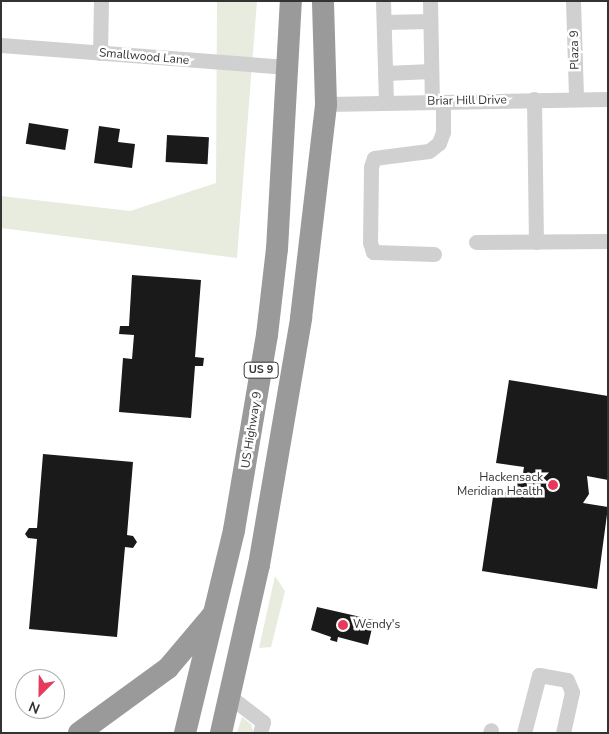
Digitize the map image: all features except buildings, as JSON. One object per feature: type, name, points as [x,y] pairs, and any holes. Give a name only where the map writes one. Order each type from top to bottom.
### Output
[{"type":"highway","name":"US Highway 9","points":[[184,733],[216,611],[252,436],[267,335],[276,249],[291,1]]},
{"type":"highway","name":"US 9","points":[[221,733],[280,453],[301,318],[326,104],[323,1]]},
{"type":"highway","points":[[79,733],[168,668],[216,611]]},
{"type":"street","points":[[100,53],[101,1]]},
{"type":"street","points":[[383,1],[386,103]]},
{"type":"street","points":[[430,1],[431,71],[443,132],[439,143],[428,151],[374,158],[371,167],[370,242],[373,252],[434,254]]},
{"type":"street","name":"Plaza 9","points":[[573,1],[576,98]]},
{"type":"street","points":[[384,22],[430,21]]},
{"type":"street","name":"Smallwood Lane","points":[[1,45],[287,67]]},
{"type":"street","points":[[385,73],[431,71]]},
{"type":"street","name":"Briar Hill Drive","points":[[326,104],[576,98],[608,99]]},
{"type":"street","points":[[534,99],[536,242]]},
{"type":"street","points":[[476,242],[608,241]]},
{"type":"street","points":[[524,733],[539,675],[567,680],[572,692],[562,733]]},
{"type":"street","points":[[229,696],[262,722],[260,733]]},
{"type":"shaded area","points":[[217,1],[257,1],[237,258],[1,228],[1,196],[130,211],[216,183]]},
{"type":"shaded area","points":[[275,576],[285,591],[271,647],[259,648]]},
{"type":"shaded area","points":[[242,717],[251,724],[254,733],[237,733]]},
{"type":"place","name":"Hackensack Meridian Health","points":[[553,485]]},
{"type":"place","name":"Wendy's","points":[[343,625]]}]
